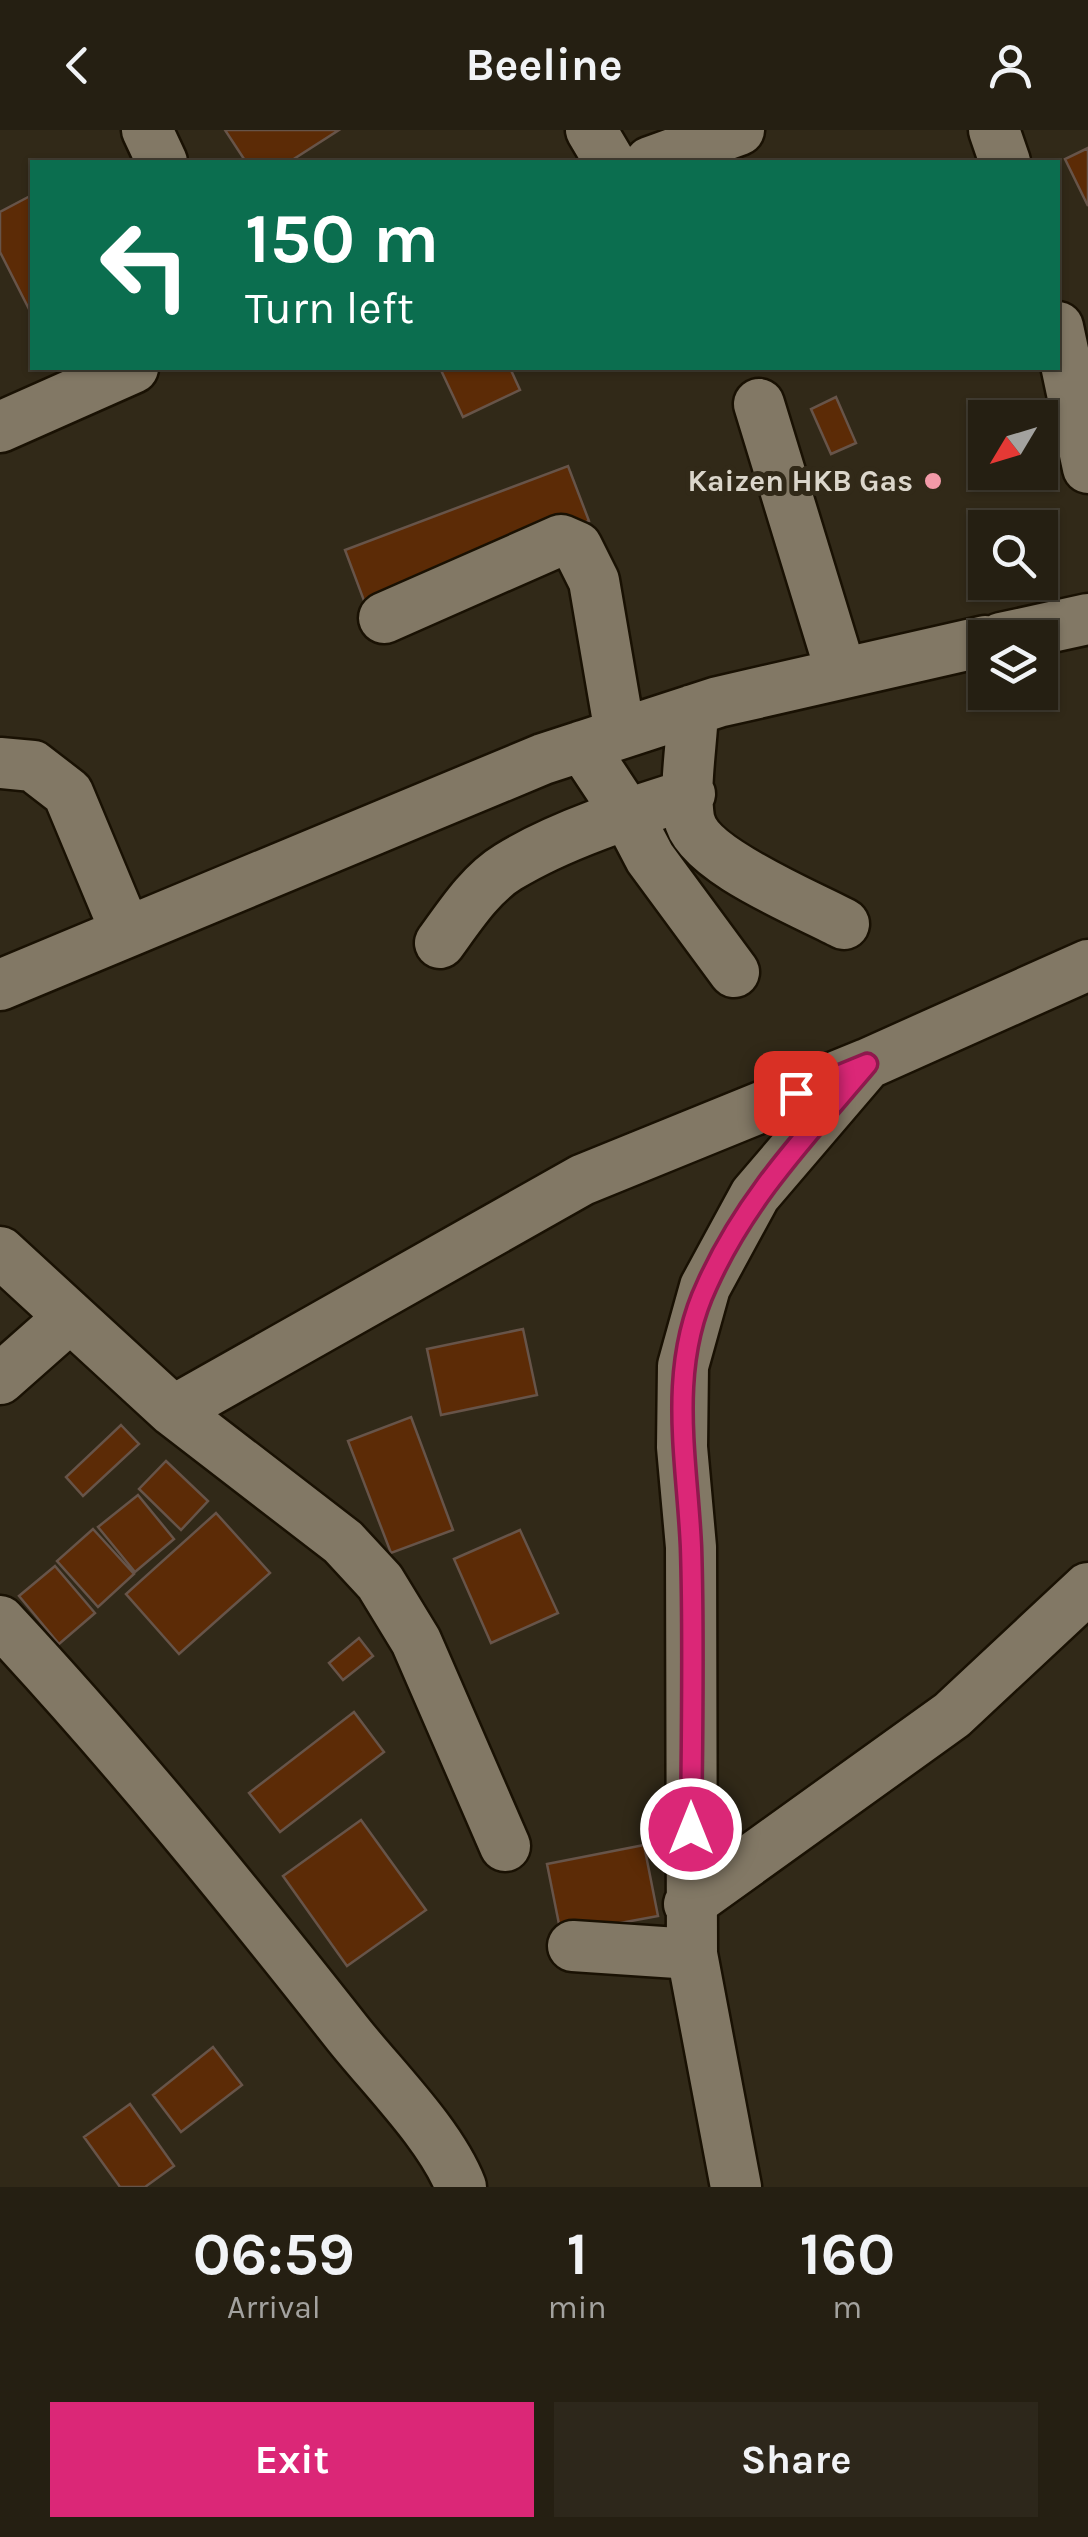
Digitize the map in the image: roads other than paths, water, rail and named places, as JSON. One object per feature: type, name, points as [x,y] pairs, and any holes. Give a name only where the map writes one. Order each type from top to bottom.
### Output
[{"type":"street","points":[[147,130],[161,160]]},
{"type":"street","points":[[591,130],[609,160]]},
{"type":"street","points":[[656,160],[739,130]]},
{"type":"street","points":[[994,130],[1003,160]]},
{"type":"street","points":[[1060,326],[1088,314]]},
{"type":"street","points":[[1060,336],[1088,468]]},
{"type":"street","points":[[0,426],[128,370]]},
{"type":"street","points":[[760,404],[841,672]]},
{"type":"street","points":[[384,618],[561,540],[577,547],[594,580],[601,740],[627,814],[650,858],[734,972]]},
{"type":"street","points":[[1058,625],[1088,618]]},
{"type":"street","points":[[0,985],[458,792],[601,740],[693,710],[968,645]]},
{"type":"street","points":[[693,710],[689,818],[698,840],[720,858],[844,924]]},
{"type":"street","points":[[0,763],[34,766],[68,794],[126,932]]},
{"type":"street","points":[[440,943],[469,904],[506,868],[627,814],[690,794]]},
{"type":"street","points":[[173,1411],[582,1180],[867,1064],[1088,964]]},
{"type":"street","points":[[736,2187],[692,1954],[691,1548],[680,1397],[705,1287],[754,1196],[867,1064]]},
{"type":"street","points":[[0,1252],[173,1411],[343,1542],[380,1582],[416,1641],[506,1846]]},
{"type":"street","points":[[0,1379],[69,1318]]},
{"type":"street","points":[[689,1904],[952,1715],[1088,1588]]},
{"type":"street","points":[[0,1621],[112,1742],[228,1882],[432,2140],[461,2187]]},
{"type":"street","points":[[573,1946],[692,1954]]},
{"type":"place","name":"Kaizen HKB Gas","points":[[933,481]]}]
